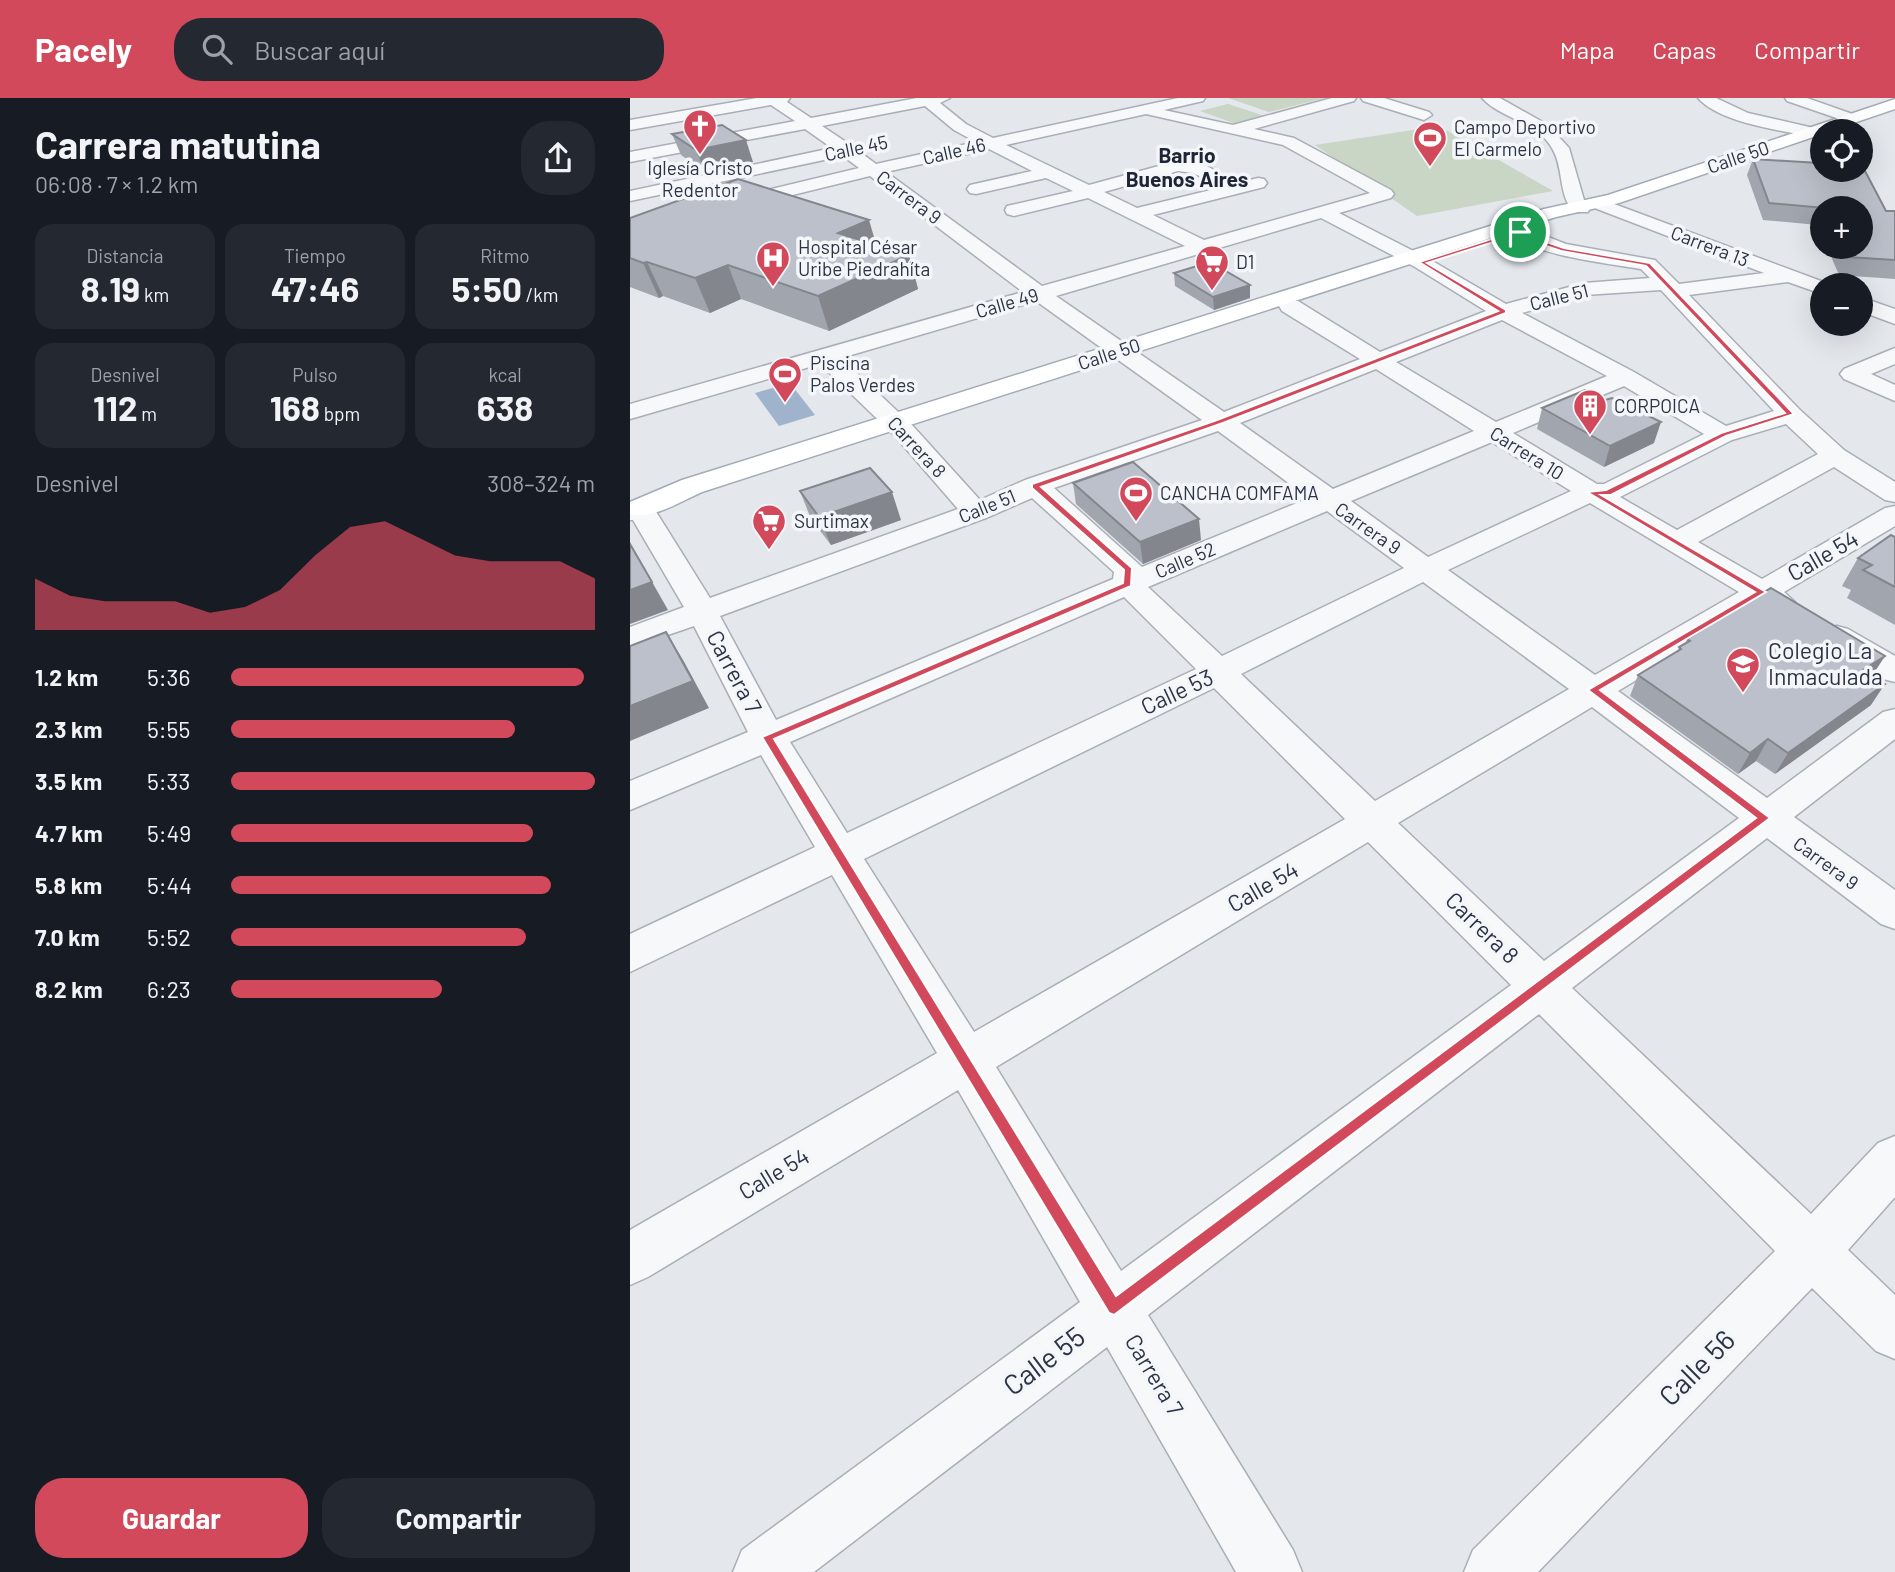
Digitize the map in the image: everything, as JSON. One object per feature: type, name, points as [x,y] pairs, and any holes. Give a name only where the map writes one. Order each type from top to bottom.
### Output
[{"type":"main road","name":"Calle 50","points":[[1853,119],[1895,104]]},
{"type":"main road","name":"Calle 50","points":[[634,504],[699,495],[899,426],[1417,260],[1520,232],[1589,206],[1810,133]]},
{"type":"main road","name":"Calle 50","points":[[1127,354],[1290,306],[1551,213],[1589,206]]},
{"type":"street","name":"Calle 46","points":[[630,229],[989,143],[1198,98]]},
{"type":"street","points":[[1119,102],[1230,130],[1349,98]]},
{"type":"street","points":[[1368,98],[1424,115]]},
{"type":"street","points":[[1489,98],[1542,128],[1561,148],[1575,202],[1589,206]]},
{"type":"street","points":[[1705,98],[1717,106],[1746,116],[1810,132]]},
{"type":"street","points":[[1792,98],[1853,119]]},
{"type":"street","points":[[630,124],[776,99]]},
{"type":"street","name":"Carrera 9","points":[[776,99],[1039,294],[1426,569],[1895,912]]},
{"type":"street","points":[[630,158],[932,99],[960,127],[989,143],[1201,246]]},
{"type":"street","points":[[935,132],[984,122]]},
{"type":"street","name":"Calle 49","points":[[630,412],[1385,194],[1301,146],[1230,130]]},
{"type":"street","name":"Calle 45","points":[[630,196],[871,145]]},
{"type":"street","points":[[630,158],[689,214]]},
{"type":"street","points":[[1014,210],[1177,166],[1197,168],[1229,183]]},
{"type":"street","points":[[976,189],[1048,172]]},
{"type":"street","points":[[1136,214],[1258,184]]},
{"type":"street","name":"Carrera 13","points":[[1589,206],[1810,284]]},
{"type":"street","points":[[1321,211],[1417,260],[1503,312],[1626,377],[1723,435]]},
{"type":"street","points":[[1520,232],[1533,240],[1563,250],[1648,264],[1790,414],[1835,456],[1895,494]]},
{"type":"street","name":"Calle 51","points":[[630,638],[976,512],[1035,486],[1220,422],[1503,312],[1584,289],[1669,287],[1789,276]]},
{"type":"street","points":[[1290,306],[1376,361]]},
{"type":"street","points":[[1873,308],[1895,317]]},
{"type":"street","points":[[1895,355],[1852,374],[1895,394]]},
{"type":"street","name":"Carrera 8","points":[[825,356],[899,426],[976,512]]},
{"type":"street","name":"Carrera 10","points":[[1376,361],[1591,492],[1895,671]]},
{"type":"street","name":"Calle 52","points":[[630,796],[1128,584],[1626,377]]},
{"type":"street","name":"Calle 53","points":[[630,954],[1591,492],[1608,493],[1723,435],[1790,414]]},
{"type":"street","points":[[1676,542],[1835,456]]},
{"type":"street","name":"Carrera 8","points":[[1035,486],[1129,570],[1128,584],[1895,1332]]},
{"type":"street","name":"Carrera 7","points":[[634,504],[702,611],[768,737],[837,853],[966,1060],[1271,1572]]},
{"type":"street","name":"Calle 54","points":[[630,1259],[1895,514]]},
{"type":"street","name":"Calle 55","points":[[764,1572],[1895,721]]},
{"type":"street","name":"Calle 56","points":[[1495,1572],[1811,1252],[1895,1160]]},
{"type":"green space","points":[[1228,98],[1325,98],[1269,112]]},
{"type":"green space","points":[[1228,104],[1265,116],[1236,124],[1200,111]]},
{"type":"green space","name":"Campo Deportivo El Carmelo","points":[[1439,126],[1553,191],[1417,216],[1315,145]]},
{"type":"water","name":"Piscina Palos Verdes","points":[[790,383],[815,415],[779,426],[755,393]]},
{"type":"building","points":[[722,125],[746,140],[696,150],[672,134]]},
{"type":"building","points":[[1753,159],[1810,162],[1810,182],[1871,182],[1886,211],[1895,211],[1895,260],[1873,259],[1873,196],[1810,196],[1810,207],[1769,203]]},
{"type":"building","points":[[738,179],[869,220],[838,233],[909,255],[818,296],[728,265],[695,278],[630,258],[630,218]]},
{"type":"building","points":[[1210,262],[1250,285],[1213,297],[1174,273]]},
{"type":"building","points":[[1585,390],[1605,400],[1612,398],[1661,422],[1610,446],[1542,408]]},
{"type":"building","points":[[1133,462],[1199,519],[1140,542],[1073,483]]},
{"type":"building","points":[[870,468],[892,492],[819,517],[800,491]]},
{"type":"building","points":[[1891,535],[1895,537],[1895,587],[1863,570],[1872,565],[1858,558]]},
{"type":"building","points":[[630,544],[652,582],[630,590]]},
{"type":"building","name":"Colegio La Inmaculada","points":[[1771,588],[1885,656],[1863,670],[1885,684],[1788,753],[1768,739],[1750,753],[1638,675],[1681,649],[1679,647],[1690,641],[1687,639]]},
{"type":"building","points":[[666,632],[693,681],[630,706],[630,646]]},
{"type":"place","name":"Iglesía Cristo Redentor","points":[[700,156]]},
{"type":"place","name":"Campo Deportivo El Carmelo","points":[[1430,168]]},
{"type":"place","name":"Hospital César Uribe Piedrahíta","points":[[773,288]]},
{"type":"place","name":"D1","points":[[1212,292]]},
{"type":"place","name":"Piscina Palos Verdes","points":[[785,404]]},
{"type":"place","name":"CORPOICA","points":[[1590,436]]},
{"type":"place","name":"CANCHA COMFAMA","points":[[1136,523]]},
{"type":"place","name":"Surtimax","points":[[769,551]]},
{"type":"place","name":"Colegio La Inmaculada","points":[[1743,694]]},
{"type":"district","name":"Barrio Buenos Aires","points":[[1187,168]]},
{"type":"route","points":[[1520,232],[1533,240],[1563,250],[1648,264],[1790,414],[1723,435],[1608,493],[1591,492],[1762,592],[1593,690],[1764,818],[1543,987],[1114,1307],[768,737],[1128,584],[1129,570],[1035,486],[1220,422],[1503,312],[1422,262],[1520,232]]}]
